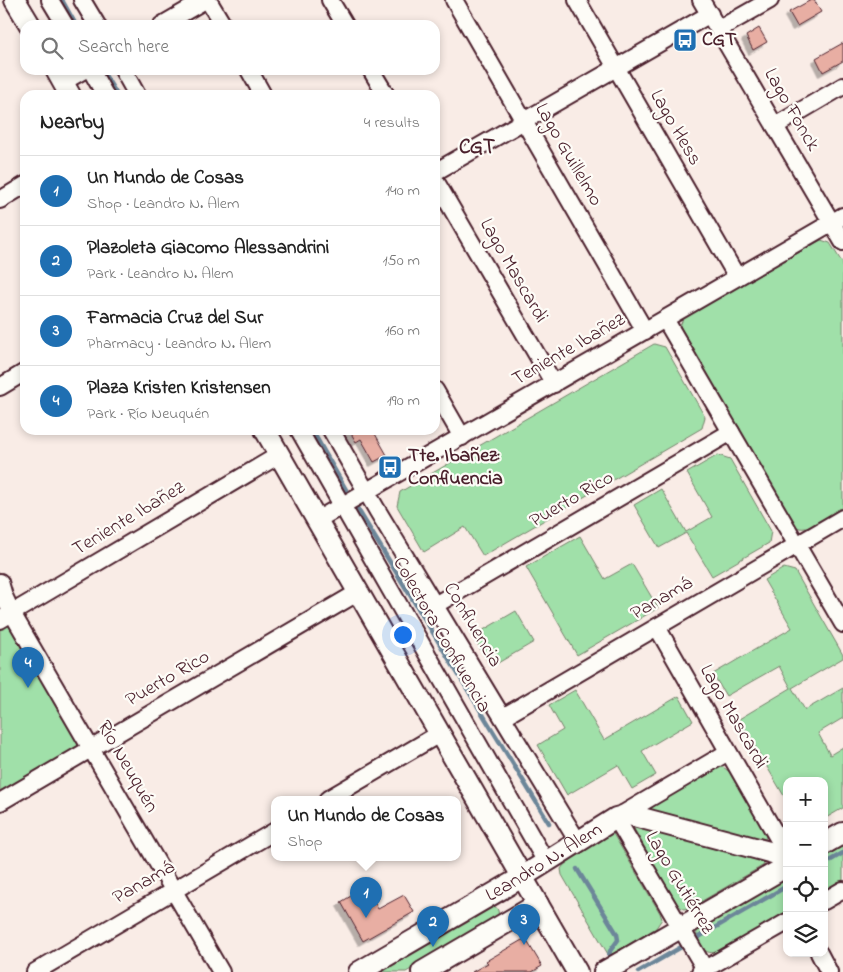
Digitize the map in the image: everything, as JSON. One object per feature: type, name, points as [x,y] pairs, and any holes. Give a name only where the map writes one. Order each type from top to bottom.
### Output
[{"type":"main road","points":[[15,0],[27,20]]},
{"type":"main road","points":[[268,435],[357,593],[577,972]]},
{"type":"main road","points":[[616,818],[630,815],[773,853],[783,854]]},
{"type":"main road","name":"Leandro N. Alem","points":[[359,972],[546,862],[616,818]]},
{"type":"main road","points":[[828,842],[843,833]]},
{"type":"main road","points":[[605,972],[686,937],[786,867]]},
{"type":"main road","points":[[485,898],[496,897],[504,902],[507,911],[501,926]]},
{"type":"main road","name":"Leandro N. Alem","points":[[422,972],[538,904]]},
{"type":"street","points":[[50,0],[62,20]]},
{"type":"street","points":[[82,0],[94,20]]},
{"type":"street","points":[[171,20],[206,0],[220,20]]},
{"type":"street","points":[[330,0],[342,20]]},
{"type":"street","name":"Lago Guillelmo","points":[[454,0],[645,331]]},
{"type":"street","name":"Lago Hess","points":[[577,0],[737,277]]},
{"type":"street","points":[[719,29],[770,0]]},
{"type":"street","points":[[440,169],[616,68],[706,7]]},
{"type":"street","name":"Lago Fonck","points":[[706,7],[775,126],[837,219],[843,242]]},
{"type":"street","points":[[63,82],[75,75]]},
{"type":"street","points":[[94,75],[102,90]]},
{"type":"street","points":[[126,75],[134,90]]},
{"type":"street","points":[[252,75],[260,90]]},
{"type":"street","points":[[374,75],[383,90]]},
{"type":"street","points":[[775,126],[843,86]]},
{"type":"street","points":[[0,200],[20,188]]},
{"type":"street","name":"Lago Mascardi","points":[[440,189],[554,384]]},
{"type":"street","name":"Teniente Ibañez","points":[[317,520],[837,219]]},
{"type":"street","points":[[665,319],[843,624]]},
{"type":"street","points":[[0,387],[20,375]]},
{"type":"street","points":[[440,399],[462,437]]},
{"type":"street","name":"Puerto Rico","points":[[435,605],[731,432]]},
{"type":"street","name":"Colectora Confluencia","points":[[302,435],[546,862]]},
{"type":"street","name":"Confluencia","points":[[334,435],[578,842]]},
{"type":"street","name":"Teniente Ibañez","points":[[6,616],[279,455]]},
{"type":"street","name":"Panamá","points":[[503,717],[843,518]]},
{"type":"street","name":"Río Neuquén","points":[[0,582],[6,616],[91,749],[221,972]]},
{"type":"street","name":"Puerto Rico","points":[[0,802],[357,593]]},
{"type":"street","name":"Lago Mascardi","points":[[657,627],[783,847]]},
{"type":"street","points":[[333,796],[439,734]]},
{"type":"street","name":"Leandro N. Alem","points":[[616,818],[728,752]]},
{"type":"street","name":"Lago Gutiérrez","points":[[616,818],[686,937],[703,971]]},
{"type":"street","name":"Panamá","points":[[35,972],[271,833]]},
{"type":"street","points":[[828,898],[843,890]]},
{"type":"street","points":[[703,971],[783,924]]},
{"type":"street","points":[[820,957],[829,972]]},
{"type":"green space","points":[[821,240],[830,243],[843,264],[843,508],[819,523],[806,528],[800,528],[795,526],[680,326],[685,317]]},
{"type":"green space","points":[[654,344],[665,347],[705,417],[702,428],[483,556],[465,527],[424,552],[397,506],[400,492]]},
{"type":"green space","points":[[718,455],[730,459],[771,531],[769,543],[712,576],[686,533],[659,548],[634,505],[661,489],[686,532],[712,517],[687,473]]},
{"type":"green space","points":[[580,536],[605,579],[632,564],[658,608],[577,655],[526,567]]},
{"type":"green space","points":[[784,568],[795,571],[843,655],[843,658],[792,688],[805,710],[843,688],[843,718],[818,733],[830,755],[843,747],[843,808],[828,817],[828,777],[783,777],[783,794],[739,719],[791,688],[779,666],[726,696],[713,674],[792,628],[764,580]]},
{"type":"green space","points":[[516,611],[534,642],[491,667],[473,636]]},
{"type":"green space","points":[[15,618],[91,749],[0,801],[0,627]]},
{"type":"green space","points":[[575,690],[604,740],[679,696],[693,721],[642,751],[656,775],[632,789],[618,765],[567,795],[538,745],[563,730],[549,705]]},
{"type":"green space","points":[[723,767],[731,773],[764,832],[766,837],[764,841],[648,811],[650,807],[717,768]]},
{"type":"green space","points":[[632,825],[763,859],[764,865],[690,908],[683,909],[676,903]]},
{"type":"green space","points":[[612,832],[662,919],[656,928],[609,956],[562,875],[561,869],[596,839]]},
{"type":"green space","points":[[843,841],[843,880],[828,889],[828,867],[828,850]]},
{"type":"green space","points":[[783,876],[783,914],[711,953],[704,950],[699,943],[697,929]]},
{"type":"green space","points":[[493,905],[498,913],[494,922],[406,972],[372,972]]},
{"type":"building","points":[[814,0],[821,12],[797,26],[789,12]]},
{"type":"building","points":[[759,28],[767,42],[753,50],[746,36]]},
{"type":"building","points":[[843,43],[843,61],[823,72],[816,58]]},
{"type":"building","points":[[352,435],[376,435],[387,455],[374,462],[361,439],[356,442]]},
{"type":"building","points":[[366,887],[378,909],[404,895],[414,912],[363,941],[341,902]]},
{"type":"building","points":[[522,940],[527,941],[542,966],[532,972],[472,972],[488,963],[486,961]]},
{"type":"waterway","points":[[62,0],[73,20]]},
{"type":"waterway","points":[[105,75],[114,90]]},
{"type":"waterway","points":[[315,435],[348,493]]},
{"type":"waterway","points":[[357,508],[549,823]]},
{"type":"waterway","points":[[828,862],[843,853]]},
{"type":"waterway","points":[[577,869],[617,934],[618,940],[610,951],[609,956]]},
{"type":"waterway","points":[[638,972],[783,888]]},
{"type":"place","name":"CGT","points":[[685,40]]},
{"type":"place","name":"Tte. Ibañez: Confluencia","points":[[390,467]]},
{"type":"place","name":"Plaza Kristen Kristensen","points":[[28,688]]},
{"type":"place","name":"Un Mundo de Cosas","points":[[366,918]]},
{"type":"place","name":"Farmacia Cruz del Sur","points":[[524,945]]},
{"type":"place","name":"Plazoleta Giacomo Alessandrini","points":[[433,947]]},
{"type":"district","name":"CGT","points":[[477,148]]}]
